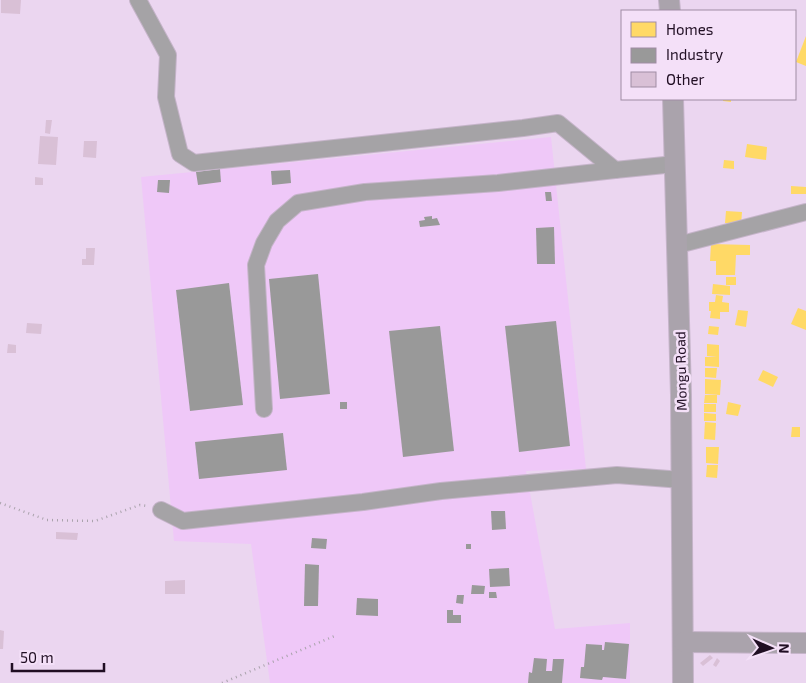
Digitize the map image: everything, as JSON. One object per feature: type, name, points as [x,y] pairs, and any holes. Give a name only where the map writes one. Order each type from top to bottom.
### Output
[{"type":"main road","name":"Mongu Road","points":[[673,100],[678,245],[683,683]]},
{"type":"main road","points":[[684,642],[806,643]]},
{"type":"street","points":[[138,0],[168,55],[166,97],[180,154],[194,163],[558,123],[615,170]]},
{"type":"street","points":[[264,409],[256,265],[264,243],[277,221],[298,203],[365,192],[468,185],[675,164]]},
{"type":"street","points":[[678,245],[806,212]]},
{"type":"street","points":[[161,510],[183,521],[442,492],[617,475],[682,480]]},
{"type":"path","points":[[0,502],[47,520],[95,521],[140,505],[147,505],[161,510]]},
{"type":"path","points":[[222,683],[337,635]]},
{"type":"shaded area","points":[[551,137],[586,469],[526,471],[555,629],[630,623],[630,683],[270,683],[251,544],[174,541],[141,177]]},
{"type":"building: Homes","points":[[806,36],[806,66],[796,62]]},
{"type":"building: Homes","points":[[747,144],[767,147],[766,160],[745,157]]},
{"type":"building: Homes","points":[[724,160],[734,161],[734,169],[723,168]]},
{"type":"building: Homes","points":[[791,186],[806,187],[806,194],[791,194]]},
{"type":"building: Homes","points":[[726,211],[742,212],[741,225],[725,223]]},
{"type":"building: Homes","points":[[711,244],[750,245],[750,255],[736,255],[735,275],[716,275],[716,261],[710,261]]},
{"type":"building: Homes","points":[[726,277],[736,277],[736,285],[726,285]]},
{"type":"building: Homes","points":[[713,284],[730,286],[730,295],[712,294]]},
{"type":"building: Homes","points":[[716,295],[723,296],[722,302],[729,303],[729,312],[720,312],[720,319],[710,318],[709,302],[715,302]]},
{"type":"building: Homes","points":[[798,308],[806,311],[806,330],[791,324]]},
{"type":"building: Homes","points":[[738,310],[748,311],[746,327],[735,325]]},
{"type":"building: Homes","points":[[709,326],[719,327],[718,335],[708,334]]},
{"type":"building: Homes","points":[[707,344],[719,345],[719,367],[705,366],[705,357],[717,357],[707,356]]},
{"type":"building: Homes","points":[[705,368],[717,368],[716,378],[705,377]]},
{"type":"building: Homes","points":[[763,370],[778,377],[773,387],[758,380]]},
{"type":"building: Homes","points":[[705,379],[721,380],[720,395],[705,394]]},
{"type":"building: Homes","points":[[705,395],[717,395],[717,403],[704,403]]},
{"type":"building: Homes","points":[[728,402],[741,405],[738,416],[726,414]]},
{"type":"building: Homes","points":[[704,404],[716,404],[716,412],[704,412]]},
{"type":"building: Homes","points":[[704,413],[716,414],[716,421],[704,421]]},
{"type":"building: Homes","points":[[705,422],[716,423],[715,440],[704,439]]},
{"type":"building: Homes","points":[[792,427],[800,427],[800,437],[791,437]]},
{"type":"building: Homes","points":[[706,447],[719,447],[718,464],[706,463]]},
{"type":"building: Homes","points":[[707,465],[718,465],[717,478],[706,477]]},
{"type":"building: Industry","points":[[220,169],[221,182],[198,185],[196,172]]},
{"type":"building: Industry","points":[[290,170],[291,183],[272,185],[271,171]]},
{"type":"building: Industry","points":[[158,180],[170,180],[169,193],[157,192]]},
{"type":"building: Industry","points":[[545,192],[551,192],[552,201],[546,201]]},
{"type":"building: Industry","points":[[432,216],[432,219],[437,218],[440,225],[420,227],[419,221],[425,220],[424,217]]},
{"type":"building: Industry","points":[[554,227],[555,264],[537,264],[536,228]]},
{"type":"building: Industry","points":[[318,274],[330,394],[280,399],[269,279]]},
{"type":"building: Industry","points":[[229,283],[243,405],[190,411],[176,290]]},
{"type":"building: Industry","points":[[556,321],[570,446],[519,452],[505,326]]},
{"type":"building: Industry","points":[[440,326],[454,451],[403,457],[389,331]]},
{"type":"building: Industry","points":[[340,402],[347,402],[347,409],[340,409]]},
{"type":"building: Industry","points":[[283,433],[287,470],[199,479],[195,442]]},
{"type":"building: Industry","points":[[491,511],[505,511],[506,529],[492,530]]},
{"type":"building: Industry","points":[[312,538],[327,539],[326,549],[311,548]]},
{"type":"building: Industry","points":[[466,544],[471,544],[471,549],[466,549]]},
{"type":"building: Industry","points":[[305,564],[319,565],[318,606],[304,606]]},
{"type":"building: Industry","points":[[509,568],[510,586],[490,587],[489,569]]},
{"type":"building: Industry","points":[[472,585],[485,586],[484,594],[471,594]]},
{"type":"building: Industry","points":[[489,592],[496,592],[497,598],[489,598]]},
{"type":"building: Industry","points":[[457,595],[464,595],[463,604],[456,603]]},
{"type":"building: Industry","points":[[357,598],[378,599],[378,616],[356,615]]},
{"type":"building: Industry","points":[[447,610],[453,610],[453,615],[461,615],[461,623],[447,623]]},
{"type":"building: Industry","points":[[605,642],[629,644],[626,679],[603,677],[602,680],[580,678],[581,667],[584,667],[586,644],[602,645],[602,650],[604,650]]},
{"type":"building: Industry","points":[[534,658],[547,659],[546,671],[552,671],[553,659],[564,659],[562,683],[528,683],[529,672],[532,673]]},
{"type":"building: Other","points":[[1,0],[21,0],[20,14],[1,13]]},
{"type":"building: Other","points":[[46,120],[52,120],[50,134],[45,133]]},
{"type":"building: Other","points":[[40,136],[58,137],[56,165],[38,164]]},
{"type":"building: Other","points":[[84,141],[97,141],[96,158],[83,157]]},
{"type":"building: Other","points":[[35,177],[43,178],[43,185],[35,185]]},
{"type":"building: Other","points":[[86,248],[95,248],[94,265],[82,265],[82,259],[86,259]]},
{"type":"building: Other","points":[[27,323],[42,324],[41,334],[26,333]]},
{"type":"building: Other","points":[[8,344],[16,345],[16,353],[7,353]]},
{"type":"building: Other","points":[[56,532],[78,533],[77,540],[56,539]]},
{"type":"building: Other","points":[[185,580],[185,594],[165,594],[165,581]]},
{"type":"building: Other","points":[[0,630],[4,631],[3,649],[0,649]]},
{"type":"building: Other","points":[[710,655],[713,658],[703,666],[700,663]]},
{"type":"building: Other","points":[[717,658],[720,661],[716,667],[713,665]]}]
